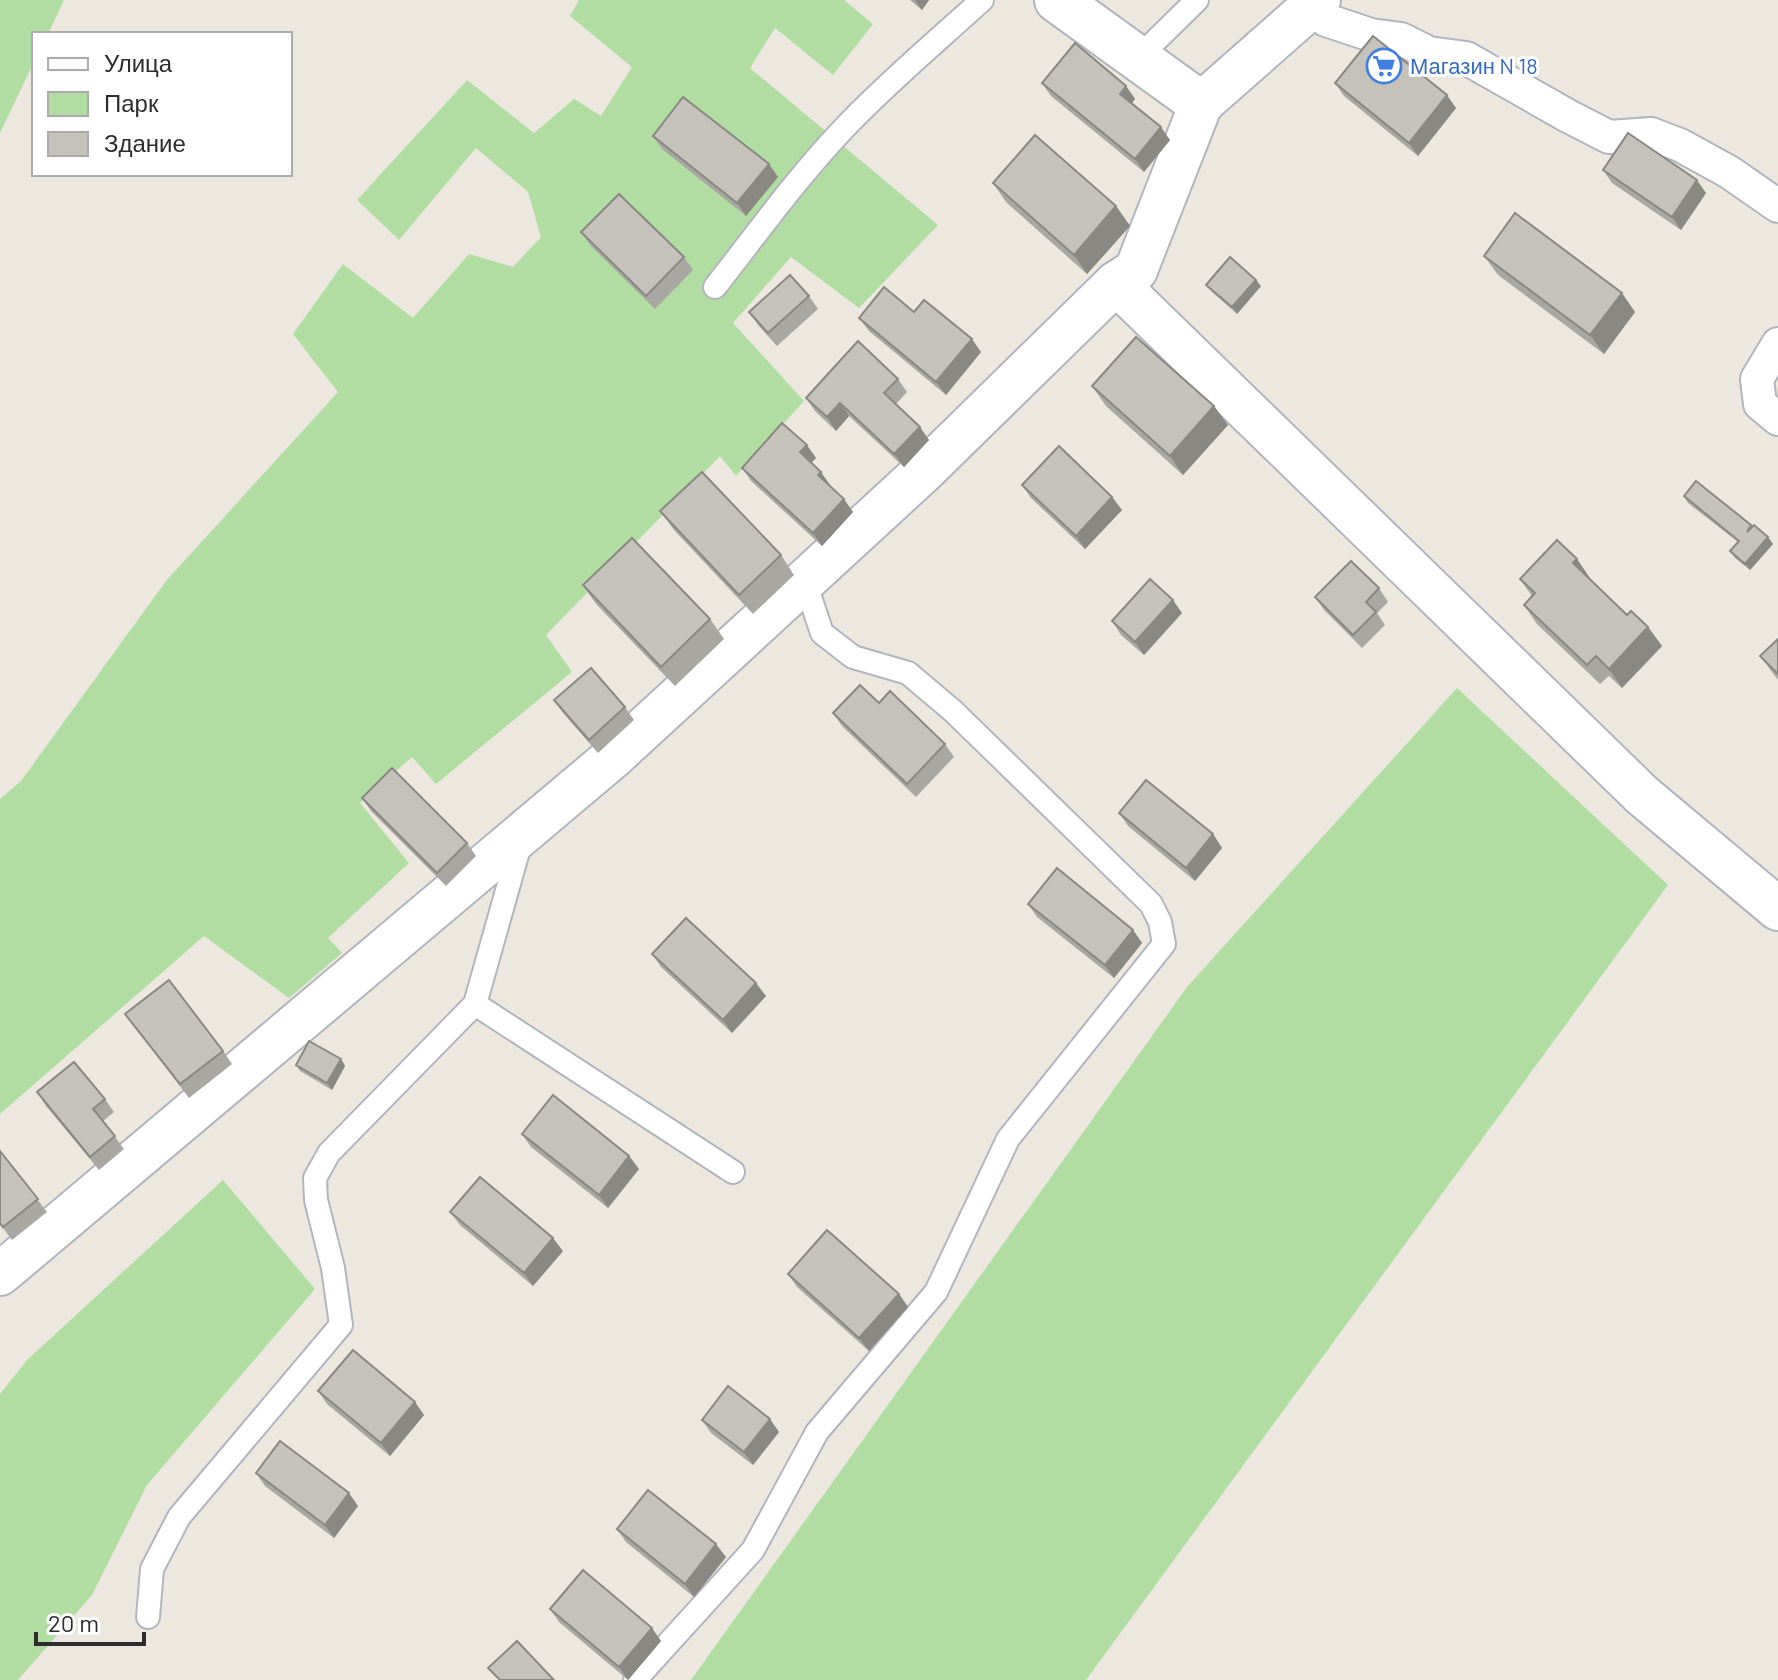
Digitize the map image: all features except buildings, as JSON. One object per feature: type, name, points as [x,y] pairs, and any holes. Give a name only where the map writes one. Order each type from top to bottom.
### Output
[{"type":"street","points":[[1057,0],[1201,104]]},
{"type":"street","points":[[0,1274],[612,758],[924,471],[1116,283],[1136,270],[1201,104],[1302,7],[1326,20],[1371,35],[1401,39],[1429,53],[1466,58],[1609,137],[1651,134],[1680,145],[1729,172],[1778,206]]},
{"type":"street","points":[[1116,283],[1642,795],[1778,909]]},
{"type":"street","points":[[1778,344],[1757,379],[1760,404],[1778,419]]},
{"type":"lane","points":[[715,287],[801,177],[850,122],[925,48],[982,0]]},
{"type":"lane","points":[[1138,58],[1197,0]]},
{"type":"lane","points":[[635,1680],[753,1550],[817,1432],[936,1292],[1008,1139],[1164,944],[1160,922],[1151,904],[953,711],[908,673],[853,657],[822,633],[805,582]]},
{"type":"lane","points":[[148,1617],[152,1569],[179,1517],[341,1325],[333,1268],[316,1200],[315,1178],[329,1153],[475,1004],[523,834]]},
{"type":"lane","points":[[475,1004],[733,1172]]},
{"type":"green space","points":[[0,0],[64,0],[49,32],[32,32],[32,66],[0,133]]},
{"type":"green space","points":[[579,0],[844,0],[873,24],[833,75],[775,28],[750,68],[938,225],[859,308],[791,257],[733,323],[804,401],[736,476],[720,456],[546,635],[572,672],[436,784],[412,757],[360,803],[409,863],[328,938],[342,953],[289,998],[204,936],[0,1114],[0,799],[21,781],[166,581],[338,392],[293,334],[343,264],[413,318],[469,254],[513,267],[541,237],[528,192],[476,148],[399,240],[357,200],[467,80],[534,133],[574,99],[601,116],[632,67],[570,16]]},
{"type":"green space","points":[[1457,688],[1668,885],[1086,1680],[691,1680],[1187,987]]},
{"type":"green space","points":[[223,1180],[315,1289],[147,1485],[92,1595],[18,1680],[0,1680],[0,1394],[27,1360]]},
{"type":"place","name":"Магазин N 18","points":[[1384,66]]}]
